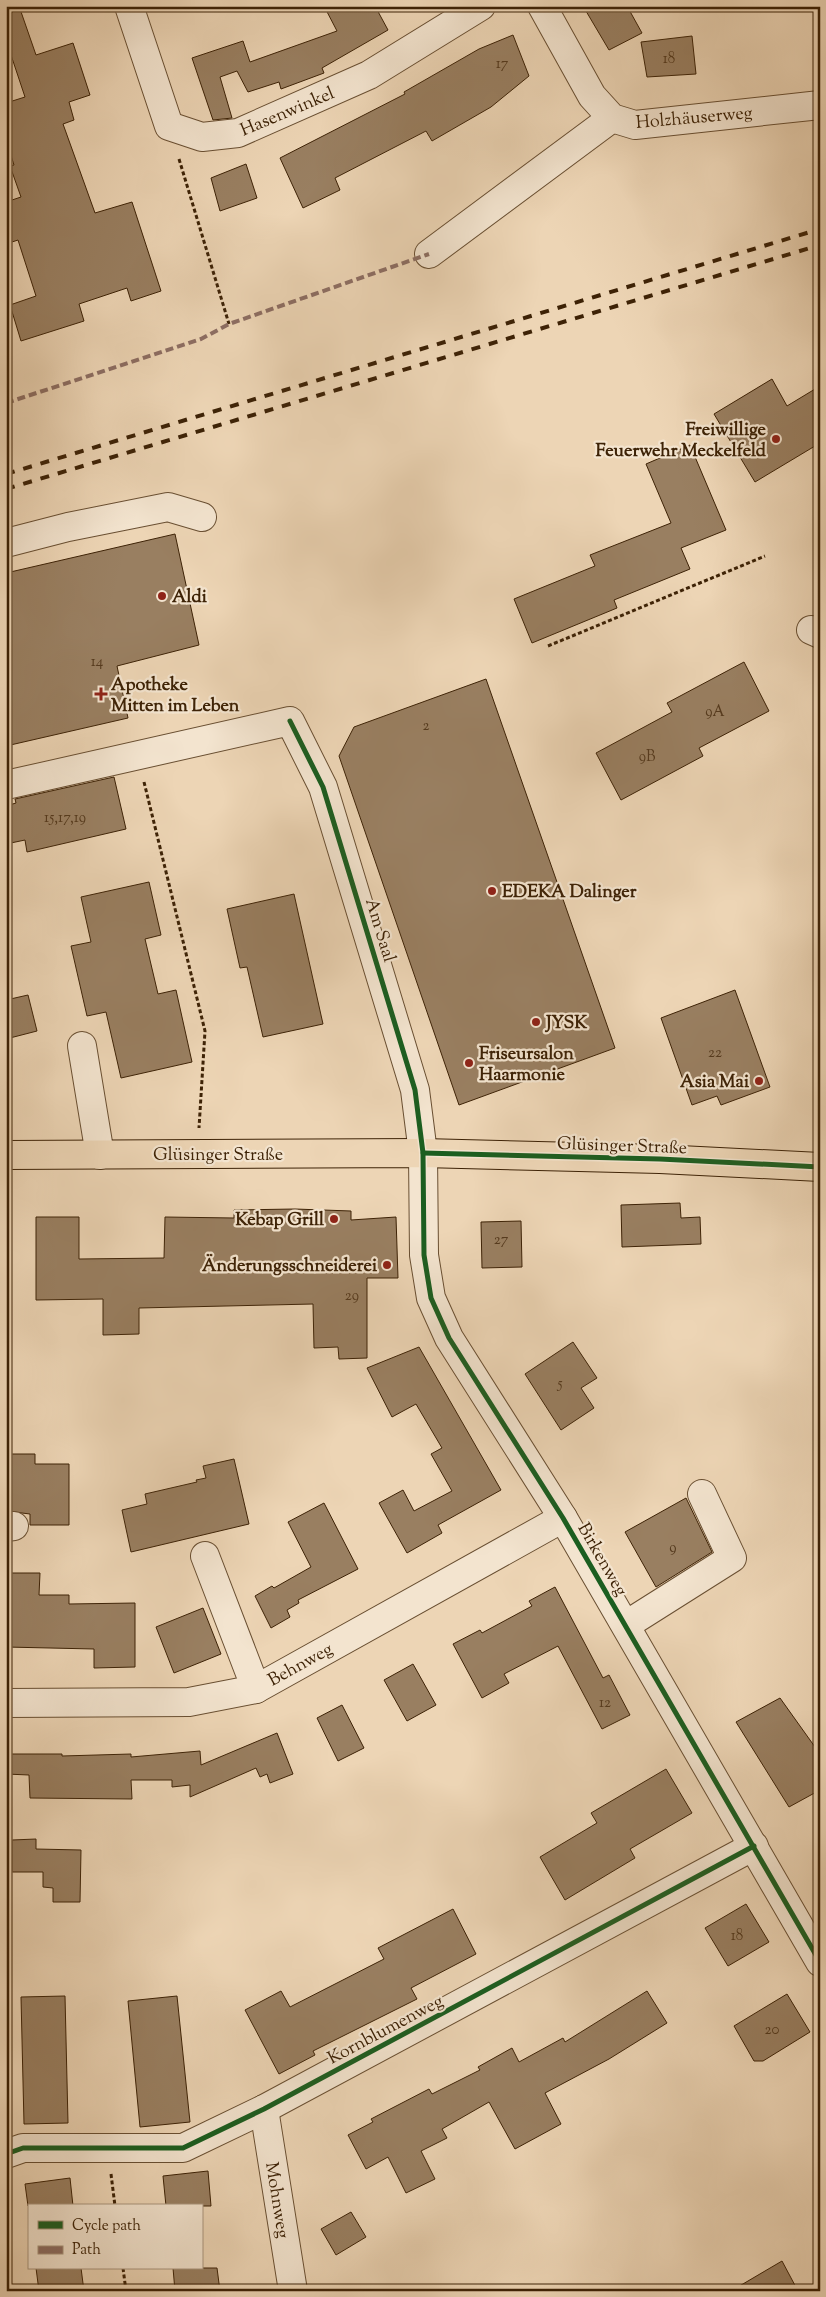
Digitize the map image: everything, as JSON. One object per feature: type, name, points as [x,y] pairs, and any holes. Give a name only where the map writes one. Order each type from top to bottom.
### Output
[{"type":"main road","name":"Glüsinger Straße","points":[[6,1156],[423,1153],[660,1159],[820,1167]]},
{"type":"street","points":[[129,6],[169,126]]},
{"type":"street","name":"Hasenwinkel","points":[[169,126],[202,137],[238,133],[369,75],[481,6]]},
{"type":"street","name":"Holzhäuserweg","points":[[542,6],[592,96],[612,118],[635,125],[820,105]]},
{"type":"street","points":[[429,254],[612,118]]},
{"type":"street","points":[[6,543],[68,527],[168,507],[202,516]]},
{"type":"street","name":"Am Saal","points":[[6,785],[138,757],[290,721],[323,787],[415,1090],[423,1153]]},
{"type":"street","points":[[82,1046],[100,1155]]},
{"type":"street","name":"Birkenweg","points":[[423,1153],[424,1255],[431,1298],[449,1338],[563,1518],[820,1962]]},
{"type":"street","points":[[626,1625],[732,1558],[702,1494]]},
{"type":"street","name":"Behnweg","points":[[6,1704],[189,1702],[256,1689],[563,1518]]},
{"type":"street","points":[[205,1556],[256,1689]]},
{"type":"street","name":"Kornblumenweg","points":[[6,2154],[23,2148],[183,2148],[264,2109],[754,1846]]},
{"type":"street","name":"Mohnweg","points":[[264,2109],[293,2291]]},
{"type":"path","points":[[169,126],[229,324]]},
{"type":"path","points":[[548,646],[765,556]]},
{"type":"path","points":[[138,757],[205,1031],[197,1154]]},
{"type":"path","points":[[123,2270],[126,2291]]},
{"type":"building","points":[[6,6],[19,6],[36,55],[73,43],[90,95],[69,102],[74,120],[63,124],[95,213],[132,202],[161,291],[131,301],[127,288],[79,304],[84,321],[21,341],[10,305],[36,296],[18,240],[6,244],[6,202],[21,197],[10,166],[14,165],[6,140],[6,103],[25,97],[6,40]]},
{"type":"building","points":[[324,6],[375,6],[388,30],[322,68],[324,73],[281,89],[279,82],[248,92],[237,71],[220,77],[232,118],[213,120],[192,58],[243,41],[250,62],[337,31]]},
{"type":"building","points":[[583,6],[627,6],[642,33],[609,50]]},
{"type":"building","points":[[513,35],[529,76],[491,107],[432,141],[426,131],[335,178],[340,190],[303,208],[280,158],[405,94],[404,92],[479,49]]},
{"type":"building","points":[[692,36],[696,74],[647,77],[641,42]]},
{"type":"building","points":[[246,164],[257,198],[220,211],[211,178]]},
{"type":"building","points":[[772,379],[787,406],[820,386],[820,443],[755,482],[714,414]]},
{"type":"building","points":[[690,445],[726,530],[681,548],[690,569],[614,600],[617,608],[532,643],[514,599],[595,566],[590,555],[671,523],[646,464]]},
{"type":"building","points":[[175,534],[199,645],[117,666],[128,718],[6,746],[6,573]]},
{"type":"building","points":[[744,662],[769,711],[699,748],[703,756],[621,800],[596,753],[672,712],[667,703]]},
{"type":"building","points":[[486,679],[615,1048],[459,1105],[339,756],[354,727]]},
{"type":"building","points":[[114,777],[126,829],[27,852],[25,840],[6,844],[6,806],[16,803],[15,799]]},
{"type":"building","points":[[149,882],[161,935],[145,939],[158,994],[176,990],[192,1062],[121,1078],[106,1012],[87,1016],[71,946],[91,942],[81,897]]},
{"type":"building","points":[[294,894],[323,1024],[263,1037],[247,967],[240,968],[227,909]]},
{"type":"building","points":[[735,990],[770,1087],[721,1105],[717,1096],[692,1105],[661,1018]]},
{"type":"building","points":[[28,995],[37,1031],[6,1039],[6,1000]]},
{"type":"building","points":[[680,1203],[681,1218],[700,1217],[701,1244],[622,1247],[621,1205]]},
{"type":"building","points":[[295,1209],[351,1211],[351,1220],[396,1217],[398,1278],[367,1278],[367,1358],[339,1359],[338,1347],[314,1348],[313,1304],[139,1308],[139,1334],[103,1335],[103,1299],[36,1300],[36,1217],[79,1217],[79,1259],[164,1258],[165,1217],[234,1218],[234,1210]]},
{"type":"building","points":[[521,1221],[522,1267],[482,1268],[481,1222]]},
{"type":"building","points":[[573,1342],[597,1378],[581,1388],[594,1408],[561,1430],[525,1374]]},
{"type":"building","points":[[419,1347],[501,1490],[438,1525],[442,1533],[407,1553],[379,1503],[403,1490],[414,1511],[452,1491],[431,1454],[442,1448],[416,1404],[392,1417],[367,1368]]},
{"type":"building","points":[[6,1454],[35,1454],[35,1464],[69,1464],[69,1525],[30,1525],[30,1514],[6,1511]]},
{"type":"building","points":[[234,1459],[249,1524],[131,1552],[122,1510],[147,1504],[145,1494],[197,1482],[196,1480],[206,1478],[203,1466]]},
{"type":"building","points":[[686,1498],[712,1552],[656,1587],[625,1532]]},
{"type":"building","points":[[324,1503],[358,1569],[298,1600],[299,1603],[287,1610],[290,1617],[271,1628],[255,1596],[272,1586],[274,1588],[311,1567],[288,1522]]},
{"type":"building","points":[[6,1573],[40,1573],[39,1595],[69,1595],[69,1604],[135,1603],[135,1667],[94,1668],[94,1649],[6,1647]]},
{"type":"building","points":[[555,1587],[603,1678],[609,1675],[630,1715],[602,1729],[558,1646],[504,1674],[509,1683],[482,1698],[453,1644],[480,1630],[482,1633],[532,1606],[529,1601]]},
{"type":"building","points":[[203,1608],[221,1654],[174,1673],[156,1627]]},
{"type":"building","points":[[413,1664],[436,1705],[407,1721],[384,1680]]},
{"type":"building","points":[[780,1698],[820,1754],[820,1790],[789,1807],[736,1722]]},
{"type":"building","points":[[342,1705],[364,1748],[338,1761],[317,1718]]},
{"type":"building","points":[[277,1733],[293,1774],[270,1783],[267,1774],[260,1777],[256,1768],[190,1797],[190,1785],[172,1787],[172,1780],[131,1780],[132,1799],[30,1798],[29,1775],[6,1774],[6,1754],[62,1754],[62,1756],[131,1754],[131,1757],[200,1751],[201,1765]]},
{"type":"building","points":[[666,1769],[692,1813],[630,1849],[635,1858],[565,1900],[540,1857],[597,1823],[591,1813]]},
{"type":"building","points":[[36,1839],[36,1849],[81,1850],[80,1902],[53,1902],[53,1888],[43,1887],[43,1872],[12,1872],[12,1840]]},
{"type":"building","points":[[746,1904],[769,1942],[728,1966],[705,1928]]},
{"type":"building","points":[[453,1909],[476,1954],[411,1988],[417,1999],[313,2051],[315,2055],[279,2074],[245,2010],[281,1991],[290,2007],[384,1959],[378,1948]]},
{"type":"building","points":[[647,1991],[667,2023],[609,2059],[545,2093],[561,2124],[515,2149],[489,2102],[442,2129],[447,2138],[421,2151],[435,2179],[406,2193],[388,2157],[366,2169],[348,2135],[373,2122],[371,2119],[429,2089],[432,2094],[480,2070],[478,2067],[512,2048],[519,2062],[563,2038],[565,2042]]},
{"type":"building","points":[[787,1994],[810,2032],[763,2061],[754,2061],[734,2026]]},
{"type":"building","points":[[65,1996],[68,2123],[24,2124],[21,1997]]},
{"type":"building","points":[[177,1996],[190,2122],[140,2127],[128,2001]]},
{"type":"building","points":[[208,2171],[211,2206],[202,2206],[202,2204],[166,2204],[163,2176]]},
{"type":"building","points":[[70,2178],[73,2204],[28,2204],[28,2206],[25,2184]]},
{"type":"building","points":[[351,2212],[366,2237],[336,2255],[321,2229]]},
{"type":"building","points":[[782,2261],[798,2291],[731,2291]]},
{"type":"building","points":[[217,2268],[220,2291],[175,2291],[173,2270]]},
{"type":"building","points":[[36,2270],[81,2270],[84,2291],[39,2291]]},
{"type":"railway","points":[[6,474],[820,229]]},
{"type":"railway","points":[[6,489],[820,245]]},
{"type":"marked path","points":[[6,403],[201,339],[229,324],[429,254]]},
{"type":"cycle path","points":[[290,721],[323,787],[415,1090],[423,1153],[424,1255],[431,1298],[449,1338],[563,1518],[820,1962]]},
{"type":"cycle path","points":[[423,1153],[660,1159],[820,1167]]},
{"type":"cycle path","points":[[6,2154],[23,2148],[183,2148],[264,2109],[754,1846]]},
{"type":"place","name":"Freiwillige Feuerwehr Meckelfeld","points":[[776,439]]},
{"type":"place","name":"Aldi","points":[[162,596]]},
{"type":"place","name":"Apotheke Mitten im Leben","points":[[101,694]]},
{"type":"place","name":"EDEKA Dalinger","points":[[492,891]]},
{"type":"place","name":"JYSK","points":[[536,1022]]},
{"type":"place","name":"Friseursalon Haarmonie","points":[[469,1063]]},
{"type":"place","name":"Asia Mai","points":[[759,1081]]},
{"type":"place","name":"Kebap Grill","points":[[334,1219]]},
{"type":"place","name":"Änderungsschneiderei","points":[[387,1265]]}]
